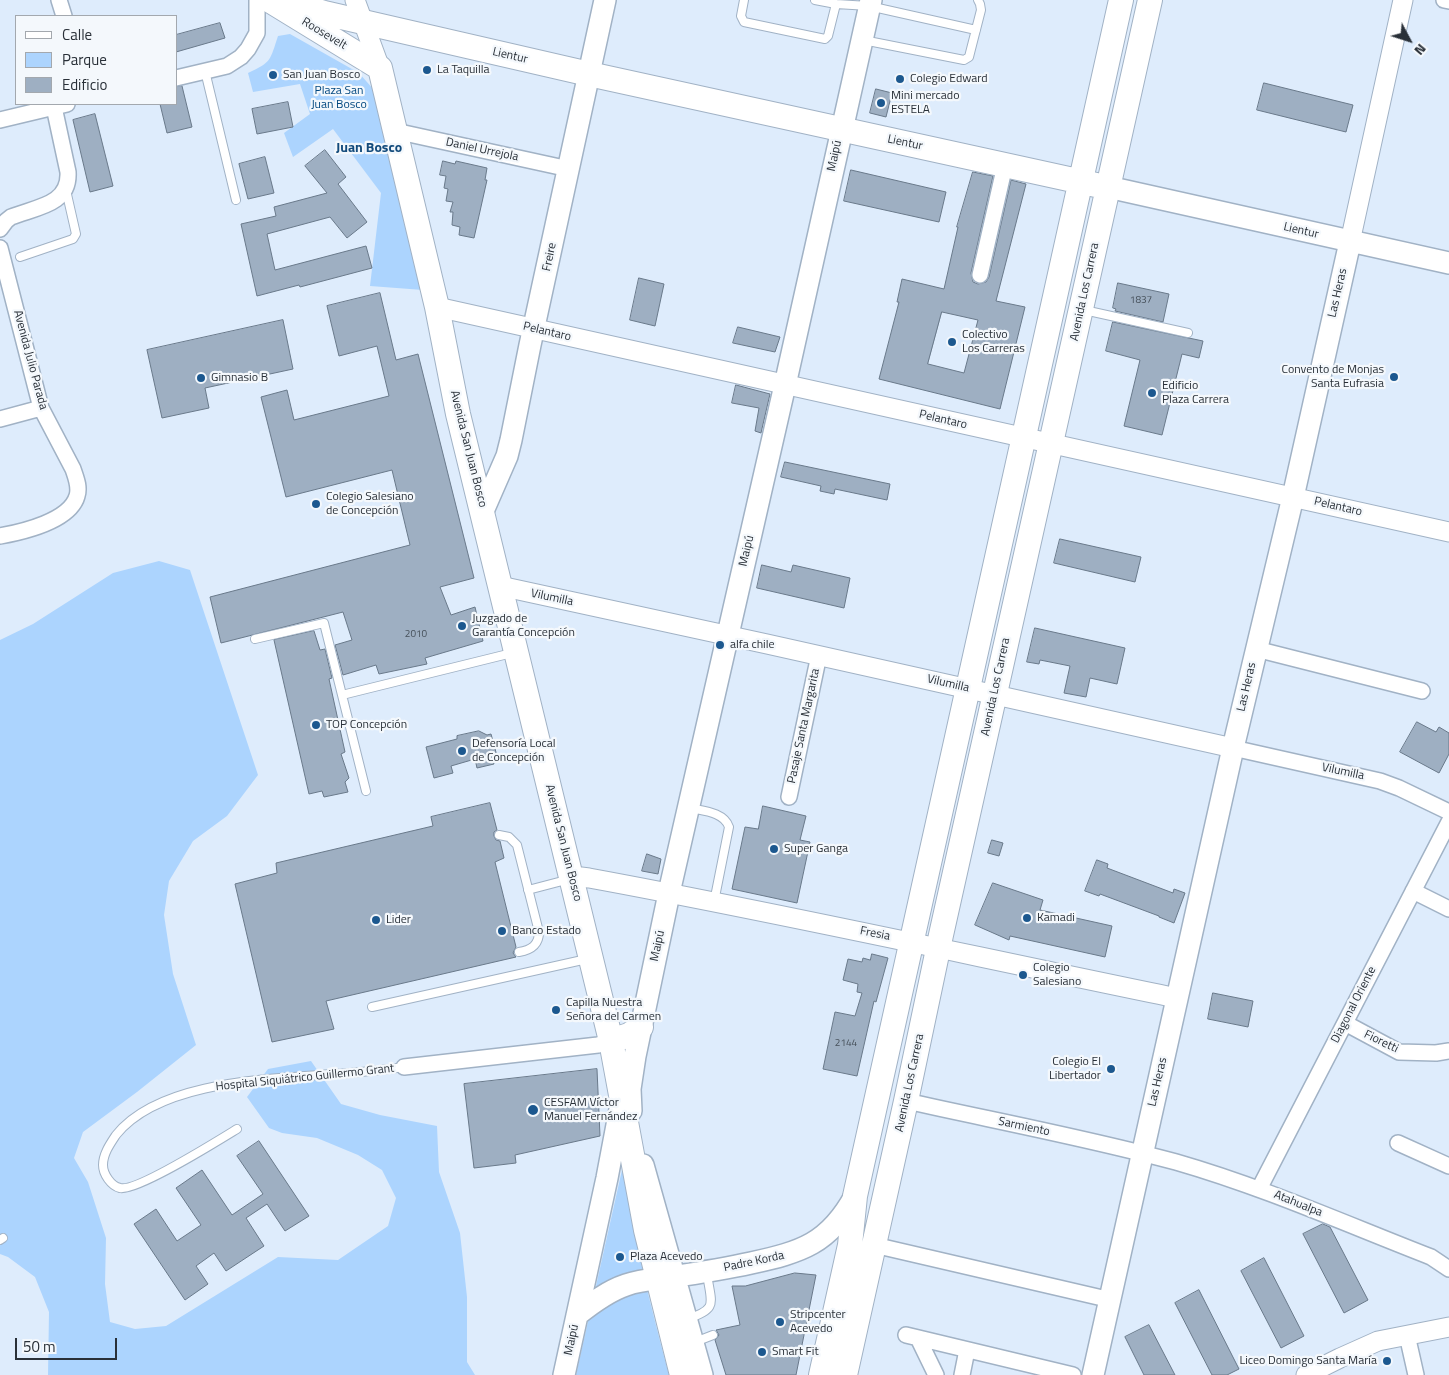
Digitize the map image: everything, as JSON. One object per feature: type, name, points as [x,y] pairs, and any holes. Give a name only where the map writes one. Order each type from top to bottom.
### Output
[{"type":"main road","name":"Roosevelt","points":[[269,0],[380,68]]},
{"type":"main road","points":[[288,2],[314,3],[324,0]]},
{"type":"main road","name":"Freire","points":[[483,511],[507,456],[511,440],[606,0]]},
{"type":"main road","points":[[810,1375],[912,942],[1121,0]]},
{"type":"main road","name":"Avenida Los Carrera","points":[[845,1375],[994,695],[1082,310],[1150,0]]},
{"type":"main road","name":"Roosevelt","points":[[288,2],[324,14],[358,11]]},
{"type":"main road","name":"Maipú","points":[[564,1375],[607,1178],[626,1101],[688,807],[870,3]]},
{"type":"main road","name":"Lientur","points":[[358,11],[589,74],[1449,263]]},
{"type":"main road","name":"Avenida San Juan Bosco","points":[[380,68],[437,307],[458,414],[626,1101],[646,1230],[687,1319],[702,1375]]},
{"type":"main road","name":"Las Heras","points":[[1093,1375],[1233,748],[1350,242]]},
{"type":"main road","points":[[611,1041],[629,1035],[641,1027]]},
{"type":"main road","points":[[821,1375],[850,1245],[851,1204]]},
{"type":"main road","name":"Padre Korda","points":[[577,1315],[615,1289],[626,1285],[707,1272],[779,1257],[803,1249],[825,1235],[851,1204]]},
{"type":"main road","name":"Avenida San Juan Bosco","points":[[667,1278],[682,1375]]},
{"type":"street","points":[[59,0],[64,15]]},
{"type":"street","points":[[178,78],[227,66],[248,49],[257,34],[257,0]]},
{"type":"street","name":"Las Heras","points":[[1350,242],[1403,0]]},
{"type":"street","points":[[1444,0],[1449,1]]},
{"type":"street","name":"Avenida San Juan Bosco","points":[[358,11],[380,68]]},
{"type":"street","points":[[0,120],[60,105],[69,180],[66,190],[58,199],[11,217],[0,229]]},
{"type":"street","name":"Daniel Urrejola","points":[[395,131],[569,169]]},
{"type":"street","points":[[980,275],[1005,164]]},
{"type":"street","name":"Avenida Julio Parada","points":[[0,248],[41,408],[77,480],[77,497],[69,509],[34,528],[0,536]]},
{"type":"street","name":"Pelantaro","points":[[437,307],[1449,532]]},
{"type":"street","points":[[0,419],[41,408]]},
{"type":"street","name":"Vilumilla","points":[[500,586],[1380,781],[1449,812]]},
{"type":"street","points":[[1256,649],[1422,691]]},
{"type":"street","name":"Pasaje Santa Margarita","points":[[789,797],[819,656]]},
{"type":"street","name":"Diagonal Oriente","points":[[1259,1189],[1449,822]]},
{"type":"street","name":"Fresia","points":[[572,879],[589,878],[669,893],[1177,998]]},
{"type":"street","points":[[1413,891],[1449,909]]},
{"type":"street","name":"Fioretti","points":[[1345,1023],[1399,1052],[1436,1053],[1449,1051]]},
{"type":"street","name":"Hospital Siquiátrico Guillermo Grant","points":[[404,1067],[592,1046],[611,1041]]},
{"type":"street","name":"Sarmiento","points":[[906,1102],[1142,1154]]},
{"type":"street","points":[[1398,1143],[1449,1166]]},
{"type":"street","name":"Atahualpa","points":[[1142,1154],[1259,1189],[1431,1257],[1449,1269]]},
{"type":"street","points":[[874,1245],[1111,1300]]},
{"type":"street","points":[[1306,1375],[1354,1351],[1390,1338],[1449,1326]]},
{"type":"street","points":[[1407,1335],[1416,1375]]},
{"type":"street","points":[[936,1375],[912,1336],[1073,1375]]},
{"type":"street","points":[[962,1375],[967,1350]]},
{"type":"lane","points":[[744,0],[741,16],[744,22],[825,39],[828,36],[836,4]]},
{"type":"lane","points":[[815,0],[836,4],[870,3],[976,30]]},
{"type":"lane","points":[[862,39],[964,60],[969,57],[981,10],[978,0]]},
{"type":"lane","points":[[205,71],[236,200]]},
{"type":"lane","points":[[20,256],[73,239],[76,234],[66,190]]},
{"type":"lane","points":[[1082,310],[1188,333]]},
{"type":"lane","points":[[255,639],[324,623],[366,791]]},
{"type":"lane","points":[[342,695],[516,652]]},
{"type":"lane","points":[[688,807],[720,815],[729,826],[714,902]]},
{"type":"lane","points":[[499,836],[509,837],[517,845],[539,936],[532,948],[519,952]]},
{"type":"lane","points":[[528,890],[572,879]]},
{"type":"lane","points":[[372,1007],[592,958]]},
{"type":"lane","name":"Hospital Siquiátrico Guillermo Grant","points":[[237,1129],[145,1182],[127,1188],[113,1185],[103,1168],[104,1157],[110,1142],[124,1125],[140,1112],[158,1103],[191,1092],[249,1082],[404,1067]]},
{"type":"lane","points":[[687,1319],[707,1311],[711,1304],[707,1272]]},
{"type":"lane","points":[[693,1343],[713,1335]]},
{"type":"green space","name":"Plaza San Juan Bosco","points":[[290,34],[359,73],[382,99],[423,290],[370,286],[381,193],[333,129],[293,157],[284,133],[310,114],[300,84],[253,92],[248,73],[266,63],[278,36]]},
{"type":"green space","points":[[159,561],[190,570],[258,775],[227,816],[193,841],[169,881],[164,915],[173,974],[196,1045],[83,1132],[74,1158],[88,1182],[106,1238],[105,1284],[110,1322],[135,1329],[166,1326],[278,1257],[338,1260],[388,1226],[396,1198],[382,1170],[358,1155],[317,1138],[282,1133],[269,1128],[247,1097],[268,1069],[311,1061],[341,1104],[380,1115],[437,1126],[439,1172],[460,1233],[467,1297],[467,1362],[475,1375],[48,1375],[49,1312],[35,1277],[8,1257],[0,1254],[0,640],[33,624],[113,573]]},
{"type":"green space","name":"Plaza Acevedo","points":[[624,1161],[637,1242],[669,1375],[576,1375]]},
{"type":"building","points":[[220,23],[225,38],[178,51],[178,34]]},
{"type":"building","points":[[1264,83],[1353,105],[1346,132],[1257,110]]},
{"type":"building","points":[[182,86],[192,127],[167,133],[160,105],[178,105],[178,87]]},
{"type":"building","name":"Mini mercado ESTELA","points":[[876,89],[892,93],[886,117],[870,113]]},
{"type":"building","points":[[288,102],[293,127],[257,134],[252,109]]},
{"type":"building","points":[[95,114],[113,186],[90,192],[73,120]]},
{"type":"building","points":[[325,150],[346,177],[338,184],[367,222],[347,238],[330,217],[267,234],[275,270],[366,246],[372,268],[257,296],[241,224],[276,216],[274,207],[327,193],[305,166]]},
{"type":"building","points":[[265,157],[274,193],[248,199],[239,164]]},
{"type":"building","points":[[443,161],[455,164],[456,161],[487,168],[485,180],[487,180],[474,238],[459,235],[460,227],[452,225],[453,212],[450,212],[453,202],[446,201],[448,189],[444,188],[446,176],[440,175]]},
{"type":"building","points":[[851,170],[946,192],[939,222],[844,201]]},
{"type":"building","points":[[973,172],[993,176],[971,273],[973,282],[978,284],[986,282],[989,277],[1011,180],[1026,184],[996,301],[1025,307],[1000,409],[879,379],[899,302],[897,302],[902,279],[944,289],[957,227]],"holes":[[[942,312],[978,320],[964,373],[928,364]]]},
{"type":"building","points":[[639,278],[664,284],[655,326],[630,320]]},
{"type":"building","points":[[1118,283],[1169,294],[1163,322],[1115,311],[1116,309],[1113,308]]},
{"type":"building","points":[[380,293],[396,360],[418,354],[474,578],[440,587],[451,615],[475,607],[483,641],[425,658],[427,664],[379,674],[376,665],[343,675],[335,645],[352,640],[343,612],[221,643],[210,597],[410,545],[392,470],[286,497],[261,397],[287,390],[294,420],[389,396],[377,346],[339,356],[327,306]]},
{"type":"building","name":"Gimnasio B","points":[[283,320],[293,369],[205,388],[209,408],[162,418],[147,350]]},
{"type":"building","name":"Edificio Plaza Carrera","points":[[1113,322],[1203,341],[1199,358],[1182,354],[1162,435],[1124,426],[1140,360],[1106,351]]},
{"type":"building","points":[[738,327],[780,337],[775,352],[733,343]]},
{"type":"building","points":[[736,385],[770,394],[761,433],[755,431],[759,408],[732,403]]},
{"type":"building","points":[[785,462],[890,484],[887,500],[835,489],[834,494],[820,491],[821,486],[781,477]]},
{"type":"building","points":[[1060,539],[1141,557],[1135,582],[1054,563]]},
{"type":"building","points":[[762,565],[791,572],[793,565],[850,578],[844,608],[757,588]]},
{"type":"building","points":[[1035,628],[1125,648],[1117,684],[1090,678],[1086,697],[1064,693],[1070,666],[1040,660],[1039,664],[1027,662]]},
{"type":"building","name":"TOP Concepción","points":[[314,631],[320,650],[325,649],[332,678],[329,679],[345,752],[341,754],[349,778],[345,782],[348,792],[324,797],[322,791],[309,794],[274,640]]},
{"type":"building","points":[[1417,722],[1436,732],[1439,727],[1449,733],[1449,754],[1439,773],[1400,752]]},
{"type":"building","name":"Defensoría Local de Concepción","points":[[479,731],[487,735],[491,734],[497,756],[492,758],[494,764],[477,768],[475,759],[451,766],[453,773],[434,778],[426,747],[457,739],[457,736]]},
{"type":"building","name":"Lider","points":[[490,803],[497,830],[494,832],[494,836],[496,840],[500,841],[504,858],[495,862],[516,947],[513,953],[516,957],[326,1001],[334,1029],[272,1042],[235,884],[277,873],[276,863],[433,826],[431,817]]},
{"type":"building","name":"Super Ganga","points":[[763,806],[806,816],[800,840],[810,842],[797,903],[732,889],[745,827],[758,829]]},
{"type":"building","points":[[992,840],[1003,843],[999,856],[988,853]]},
{"type":"building","points":[[647,854],[661,859],[658,874],[642,871]]},
{"type":"building","points":[[1097,860],[1108,864],[1107,868],[1173,893],[1174,889],[1185,893],[1174,923],[1100,894],[1099,896],[1085,891]]},
{"type":"building","name":"Kamadi","points":[[993,883],[1043,900],[1040,910],[1112,926],[1105,957],[1010,936],[1009,940],[975,925]]},
{"type":"building","points":[[872,954],[888,958],[876,1002],[874,1001],[857,1076],[823,1069],[835,1012],[855,1016],[862,993],[857,992],[858,984],[843,980],[848,959],[862,962],[863,958],[870,960]]},
{"type":"building","points":[[1213,993],[1253,1001],[1248,1027],[1208,1019]]},
{"type":"building","name":"CESFAM Víctor Manuel Fernández","points":[[597,1069],[600,1136],[515,1155],[516,1163],[474,1168],[464,1084]]},
{"type":"building","points":[[259,1141],[309,1216],[285,1231],[267,1204],[246,1218],[264,1246],[226,1271],[214,1253],[196,1266],[208,1284],[185,1300],[134,1224],[156,1209],[177,1241],[201,1225],[176,1188],[202,1170],[232,1215],[263,1194],[237,1156]]},
{"type":"building","points":[[1323,1224],[1330,1227],[1368,1300],[1344,1313],[1303,1234]]},
{"type":"building","points":[[1264,1258],[1304,1336],[1281,1348],[1241,1271]]},
{"type":"building","name":"Stripcenter Acevedo","points":[[795,1273],[816,1275],[796,1375],[726,1375],[715,1340],[719,1335],[716,1330],[740,1325],[732,1286],[745,1286]]},
{"type":"building","points":[[1199,1290],[1239,1369],[1227,1375],[1212,1375],[1175,1303]]},
{"type":"building","points":[[1149,1325],[1175,1375],[1144,1375],[1125,1337]]},
{"type":"place","name":"La Taquilla","points":[[427,70]]},
{"type":"place","name":"San Juan Bosco","points":[[273,75]]},
{"type":"place","name":"Colegio Edward","points":[[900,79]]},
{"type":"place","name":"Mini mercado ESTELA","points":[[881,103]]},
{"type":"place","name":"Colectivo Los Carreras","points":[[952,342]]},
{"type":"place","name":"Convento de Monjas Santa Eufrasia","points":[[1394,377]]},
{"type":"place","name":"Gimnasio B","points":[[201,378]]},
{"type":"place","name":"Edificio Plaza Carrera","points":[[1152,393]]},
{"type":"place","name":"Colegio Salesiano de Concepción","points":[[316,504]]},
{"type":"place","name":"Juzgado de Garantía Concepción","points":[[462,626]]},
{"type":"place","name":"alfa chile","points":[[720,645]]},
{"type":"place","name":"TOP Concepción","points":[[316,725]]},
{"type":"place","name":"Defensoría Local de Concepción","points":[[462,751]]},
{"type":"place","name":"Super Ganga","points":[[774,849]]},
{"type":"place","name":"Kamadi","points":[[1027,918]]},
{"type":"place","name":"Lider","points":[[376,920]]},
{"type":"place","name":"Banco Estado","points":[[502,931]]},
{"type":"place","name":"Colegio Salesiano","points":[[1023,975]]},
{"type":"place","name":"Capilla Nuestra Señora del Carmen","points":[[556,1010]]},
{"type":"place","name":"Colegio El Libertador","points":[[1111,1069]]},
{"type":"place","name":"CESFAM Víctor Manuel Fernández","points":[[533,1110]]},
{"type":"place","name":"Plaza Acevedo","points":[[620,1257]]},
{"type":"place","name":"Stripcenter Acevedo","points":[[780,1322]]},
{"type":"place","name":"Smart Fit","points":[[762,1352]]},
{"type":"place","name":"Liceo Domingo Santa María","points":[[1387,1361]]},
{"type":"district","name":"Juan Bosco","points":[[369,149]]}]
